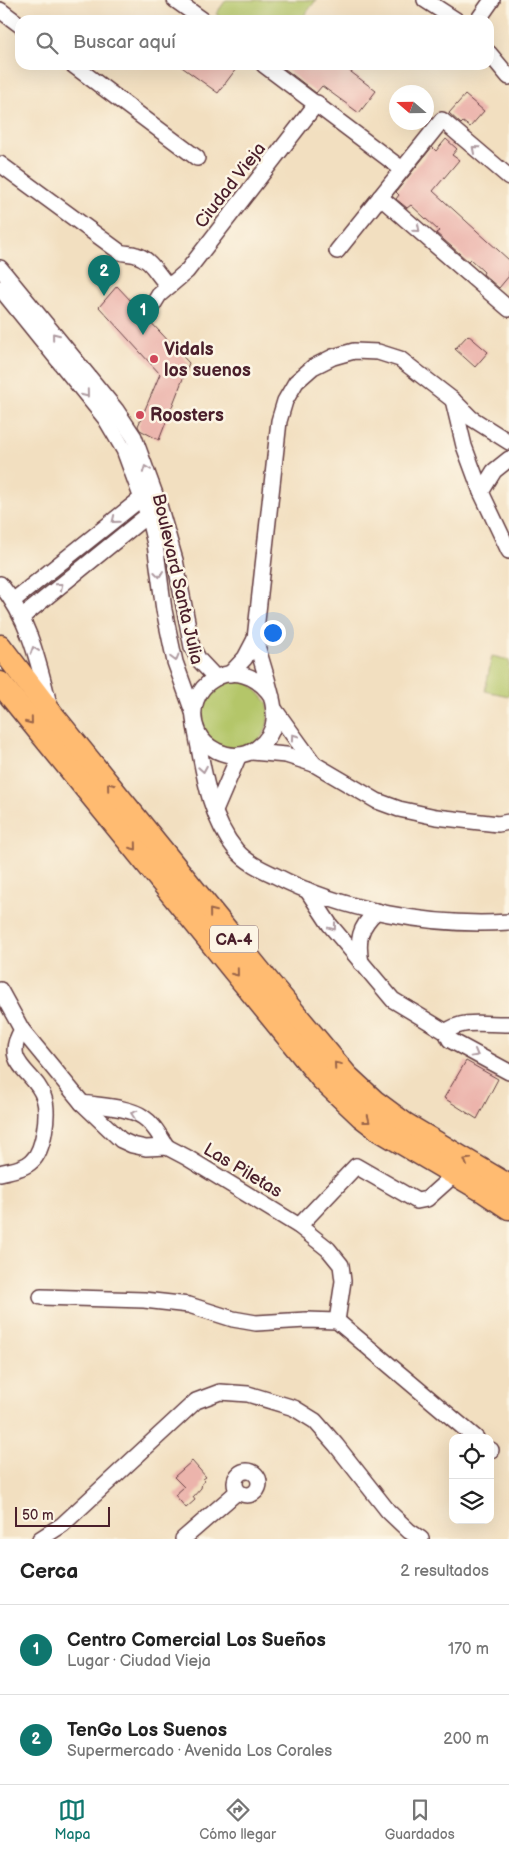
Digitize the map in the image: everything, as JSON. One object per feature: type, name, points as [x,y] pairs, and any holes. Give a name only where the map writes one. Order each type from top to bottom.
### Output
[{"type":"highway","name":"CA-4","points":[[0,646],[52,714],[347,1076],[374,1101],[405,1124],[509,1186]]},
{"type":"highway","name":"CA-4","points":[[0,683],[322,1079],[354,1110],[378,1129],[456,1174],[509,1208]]},
{"type":"street","points":[[175,0],[196,15]]},
{"type":"street","points":[[425,0],[448,15]]},
{"type":"street","points":[[482,15],[492,0]]},
{"type":"street","points":[[0,10],[15,21]]},
{"type":"street","points":[[494,58],[509,77]]},
{"type":"street","points":[[80,70],[197,158]]},
{"type":"street","points":[[271,70],[402,169]]},
{"type":"street","name":"Ciudad Vieja","points":[[151,308],[159,295],[187,271],[317,104]]},
{"type":"street","points":[[337,251],[442,120],[509,177]]},
{"type":"street","points":[[0,164],[120,252],[135,254],[150,262],[169,286]]},
{"type":"street","points":[[380,197],[509,309]]},
{"type":"street","points":[[0,268],[116,410],[134,437],[148,494],[14,600]]},
{"type":"street","name":"Boulevard Santa Julia","points":[[0,288],[105,418],[148,494],[153,510],[155,544],[164,610],[175,662],[194,719]]},
{"type":"street","points":[[509,442],[471,418],[453,400],[400,359],[378,352],[354,350],[333,357],[313,367],[296,382],[285,401],[279,421],[255,639],[245,658],[223,676],[205,686],[197,698],[194,719],[205,780],[215,811],[228,838],[237,851],[252,864],[295,886],[377,911],[438,921],[478,924],[509,922]]},
{"type":"street","points":[[453,400],[464,446],[482,492],[509,551]]},
{"type":"street","points":[[482,492],[494,471],[509,459]]},
{"type":"street","points":[[22,617],[153,510],[175,560],[192,647],[199,660],[223,676],[243,674],[255,678],[265,687],[314,764]]},
{"type":"street","points":[[0,584],[14,600],[22,617],[37,658],[52,714]]},
{"type":"street","points":[[215,811],[246,754],[263,744],[275,722],[274,703],[255,639]]},
{"type":"street","points":[[194,719],[201,739],[212,749],[224,754],[286,755],[314,764],[377,801],[399,809],[436,817],[498,824],[509,822]]},
{"type":"street","points":[[307,890],[330,924],[393,1000],[446,1032],[450,1040],[509,1072]]},
{"type":"street","points":[[361,963],[358,947],[361,933],[367,920],[377,911]]},
{"type":"street","name":"Las Piletas","points":[[0,990],[22,1030],[82,1103],[121,1140],[139,1146],[167,1147]]},
{"type":"street","points":[[446,1032],[453,1026],[464,1023],[509,1024]]},
{"type":"street","points":[[0,1173],[22,1167],[33,1160],[40,1147],[47,1117],[44,1097],[14,1057],[13,1047],[16,1038],[22,1030]]},
{"type":"street","name":"Las Piletas","points":[[82,1103],[129,1111],[142,1116],[154,1127],[167,1147],[299,1226],[328,1249],[341,1265],[343,1281],[337,1321]]},
{"type":"street","points":[[299,1226],[356,1166],[417,1201],[427,1199],[456,1174]]},
{"type":"street","points":[[41,1297],[144,1300],[189,1305],[233,1319],[256,1323],[306,1320],[337,1321],[471,1434]]},
{"type":"street","points":[[40,1539],[62,1525],[196,1401],[220,1392],[248,1394],[294,1408],[316,1421],[388,1511],[421,1539]]},
{"type":"street","points":[[183,1539],[237,1492]]},
{"type":"green space","points":[[226,0],[316,0],[305,15],[216,14]]},
{"type":"green space","points":[[492,656],[509,660],[509,696],[485,691]]},
{"type":"green space","points":[[227,680],[248,681],[268,703],[268,722],[261,738],[238,749],[226,749],[215,744],[207,736],[202,725],[201,712],[205,700],[213,689]]},
{"type":"building","points":[[186,70],[235,70],[218,93]]},
{"type":"building","points":[[286,70],[348,70],[376,91],[359,113],[322,86],[316,93]]},
{"type":"building","points":[[465,95],[484,111],[470,127],[463,122],[461,124],[449,113]]},
{"type":"building","points":[[446,139],[457,149],[452,155],[459,160],[433,191],[509,260],[509,276],[499,288],[470,259],[468,261],[436,233],[439,231],[411,205],[407,208],[396,199],[399,195],[396,192],[432,147],[436,151]]},
{"type":"building","points":[[117,286],[189,363],[159,440],[140,430],[138,426],[160,374],[99,307]]},
{"type":"building","points":[[468,335],[488,352],[475,367],[455,349]]},
{"type":"building","points":[[466,1061],[498,1079],[477,1119],[444,1098]]},
{"type":"building","points":[[192,1461],[206,1477],[203,1479],[205,1481],[202,1483],[201,1488],[193,1497],[195,1500],[186,1508],[175,1495],[184,1487],[174,1477]]},
{"type":"place","name":"TenGo Los Suenos","points":[[104,296]]},
{"type":"place","name":"Centro Comercial Los Sueños","points":[[143,335]]},
{"type":"place","name":"Vidals los suenos","points":[[154,359]]},
{"type":"place","name":"Roosters","points":[[140,415]]}]
